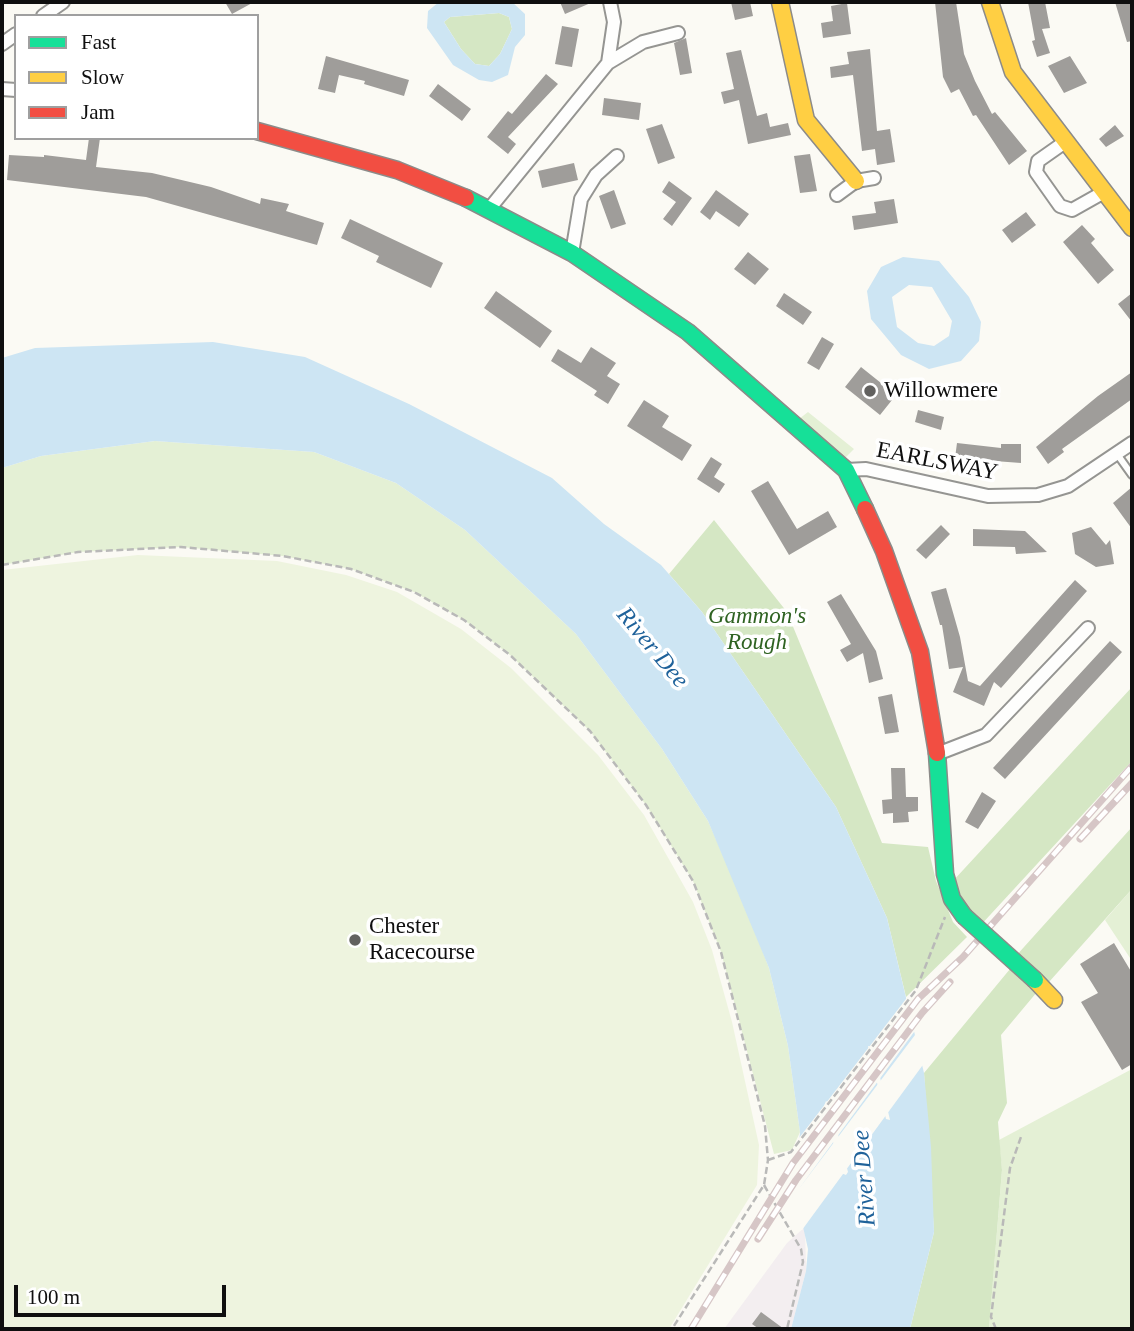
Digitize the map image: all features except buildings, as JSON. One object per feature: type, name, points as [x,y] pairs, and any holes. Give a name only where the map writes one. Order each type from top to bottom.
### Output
[{"type":"street","points":[[46,14],[63,2]]},
{"type":"street","points":[[608,63],[614,22],[610,2]]},
{"type":"street","points":[[780,2],[806,120],[856,181]]},
{"type":"street","points":[[990,2],[997,31],[1013,72],[1132,228]]},
{"type":"street","points":[[490,208],[608,63],[643,42],[678,33]]},
{"type":"street","points":[[259,132],[397,170],[490,208],[572,253],[688,332],[846,470],[884,551],[920,652],[937,754],[945,874],[952,899],[964,916],[1054,1000]]},
{"type":"street","points":[[1065,142],[1038,161],[1035,172],[1060,206],[1072,209],[1104,192]]},
{"type":"street","points":[[572,253],[581,199],[596,175],[617,156]]},
{"type":"street","points":[[837,195],[856,181],[874,178]]},
{"type":"street","name":"EARLSWAY","points":[[846,470],[866,469],[988,496],[1038,495],[1068,486],[1132,443]]},
{"type":"street","points":[[937,754],[986,735],[1088,628]]},
{"type":"lane","points":[[1118,454],[1132,475]]},
{"type":"path","points":[[2,565],[78,552],[181,547],[283,556],[351,569],[414,592],[464,620],[510,654],[590,732],[646,805],[693,881],[721,952],[765,1126],[768,1160],[764,1185],[672,1329]]},
{"type":"path","points":[[768,1160],[791,1152],[916,989],[952,899]]},
{"type":"path","points":[[996,1329],[991,1317],[1010,1168],[1022,1134]]},
{"type":"path","points":[[764,1185],[801,1249],[803,1262],[787,1329]]},
{"type":"shaded area","points":[[805,1227],[806,1271],[791,1329],[724,1329],[787,1243]]},
{"type":"green space","points":[[499,13],[509,17],[512,29],[500,54],[489,66],[475,64],[461,49],[444,22],[450,17]]},
{"type":"green space","points":[[808,412],[854,449],[846,457],[830,451],[799,419]]},
{"type":"green space","points":[[155,441],[314,452],[396,483],[465,530],[576,634],[662,749],[708,821],[745,905],[769,968],[788,1046],[800,1132],[792,1150],[774,1154],[721,952],[693,881],[646,805],[590,731],[510,655],[464,620],[414,592],[351,569],[283,556],[181,547],[78,552],[2,565],[2,468],[41,456]]},
{"type":"green space","name":"Gammon's Rough","points":[[714,520],[787,612],[882,843],[928,847],[936,881],[953,922],[967,937],[906,997],[887,918],[836,807],[702,612],[669,574]]},
{"type":"green space","name":"Chester Racecourse","points":[[138,555],[277,561],[346,575],[397,592],[461,629],[511,668],[598,755],[644,815],[693,902],[712,950],[732,1022],[759,1145],[757,1185],[669,1329],[2,1329],[2,570]]},
{"type":"green space","points":[[1132,687],[1132,761],[979,927],[955,903],[952,882]]},
{"type":"green space","points":[[1132,827],[1132,889],[1049,982],[1015,957]]},
{"type":"green space","points":[[1132,889],[1132,961],[1105,920]]},
{"type":"green space","points":[[1010,969],[1037,992],[1001,1035],[1007,1103],[998,1122],[1002,1170],[989,1329],[910,1329],[934,1232],[924,1073]]},
{"type":"green space","points":[[1132,1069],[1132,1329],[989,1329],[1002,1170],[999,1140]]},
{"type":"water","points":[[439,2],[512,2],[525,14],[525,35],[515,47],[508,75],[492,82],[479,80],[453,65],[427,28],[428,11]],"holes":[[[499,13],[509,17],[512,29],[500,54],[489,66],[475,64],[461,49],[444,22],[450,17]]]},
{"type":"water","points":[[903,257],[939,261],[969,297],[981,322],[979,341],[961,361],[929,369],[901,355],[871,319],[867,291],[881,267]],"holes":[[[909,285],[932,287],[952,321],[949,336],[934,346],[918,343],[897,327],[892,297]]]},
{"type":"water","name":"River Dee","points":[[213,342],[305,357],[409,404],[552,478],[604,524],[661,565],[702,612],[836,807],[887,918],[924,1073],[931,1147],[934,1232],[910,1329],[791,1329],[806,1271],[808,1249],[795,1191],[800,1132],[788,1046],[769,968],[708,821],[662,749],[576,634],[465,530],[396,483],[314,452],[155,441],[41,456],[2,468],[2,358],[35,348]],"holes":[[[868,1046],[873,1047],[890,1120],[886,1119]],[[826,1101],[830,1104],[848,1172],[846,1175],[841,1173],[824,1106]]]},
{"type":"pier","points":[[909,995],[917,1028],[798,1190],[918,1031],[925,1062],[802,1230],[791,1191],[796,1142]]},
{"type":"railway","points":[[691,1329],[793,1163],[918,999],[963,957],[1132,766]]},
{"type":"railway","points":[[1080,839],[1132,783]]},
{"type":"railway","points":[[758,1239],[796,1180],[922,1013],[950,982]]},
{"type":"traffic: fast","points":[[466,198],[572,253],[688,332],[846,470],[865,509]]},
{"type":"traffic: fast","points":[[937,753],[945,874],[952,899],[964,916]]},
{"type":"traffic: fast","points":[[964,916],[1035,980]]},
{"type":"traffic: slow","points":[[780,2],[806,120],[856,181]]},
{"type":"traffic: slow","points":[[990,2],[1013,72],[1132,228]]},
{"type":"traffic: slow","points":[[1035,980],[1054,1000]]},
{"type":"traffic: jam","points":[[259,132],[397,170],[466,198]]},
{"type":"traffic: jam","points":[[865,509],[884,551],[920,652],[937,753]]},
{"type":"place","name":"Willowmere","points":[[870,391]]},
{"type":"place","name":"Chester Racecourse","points":[[355,940]]}]
